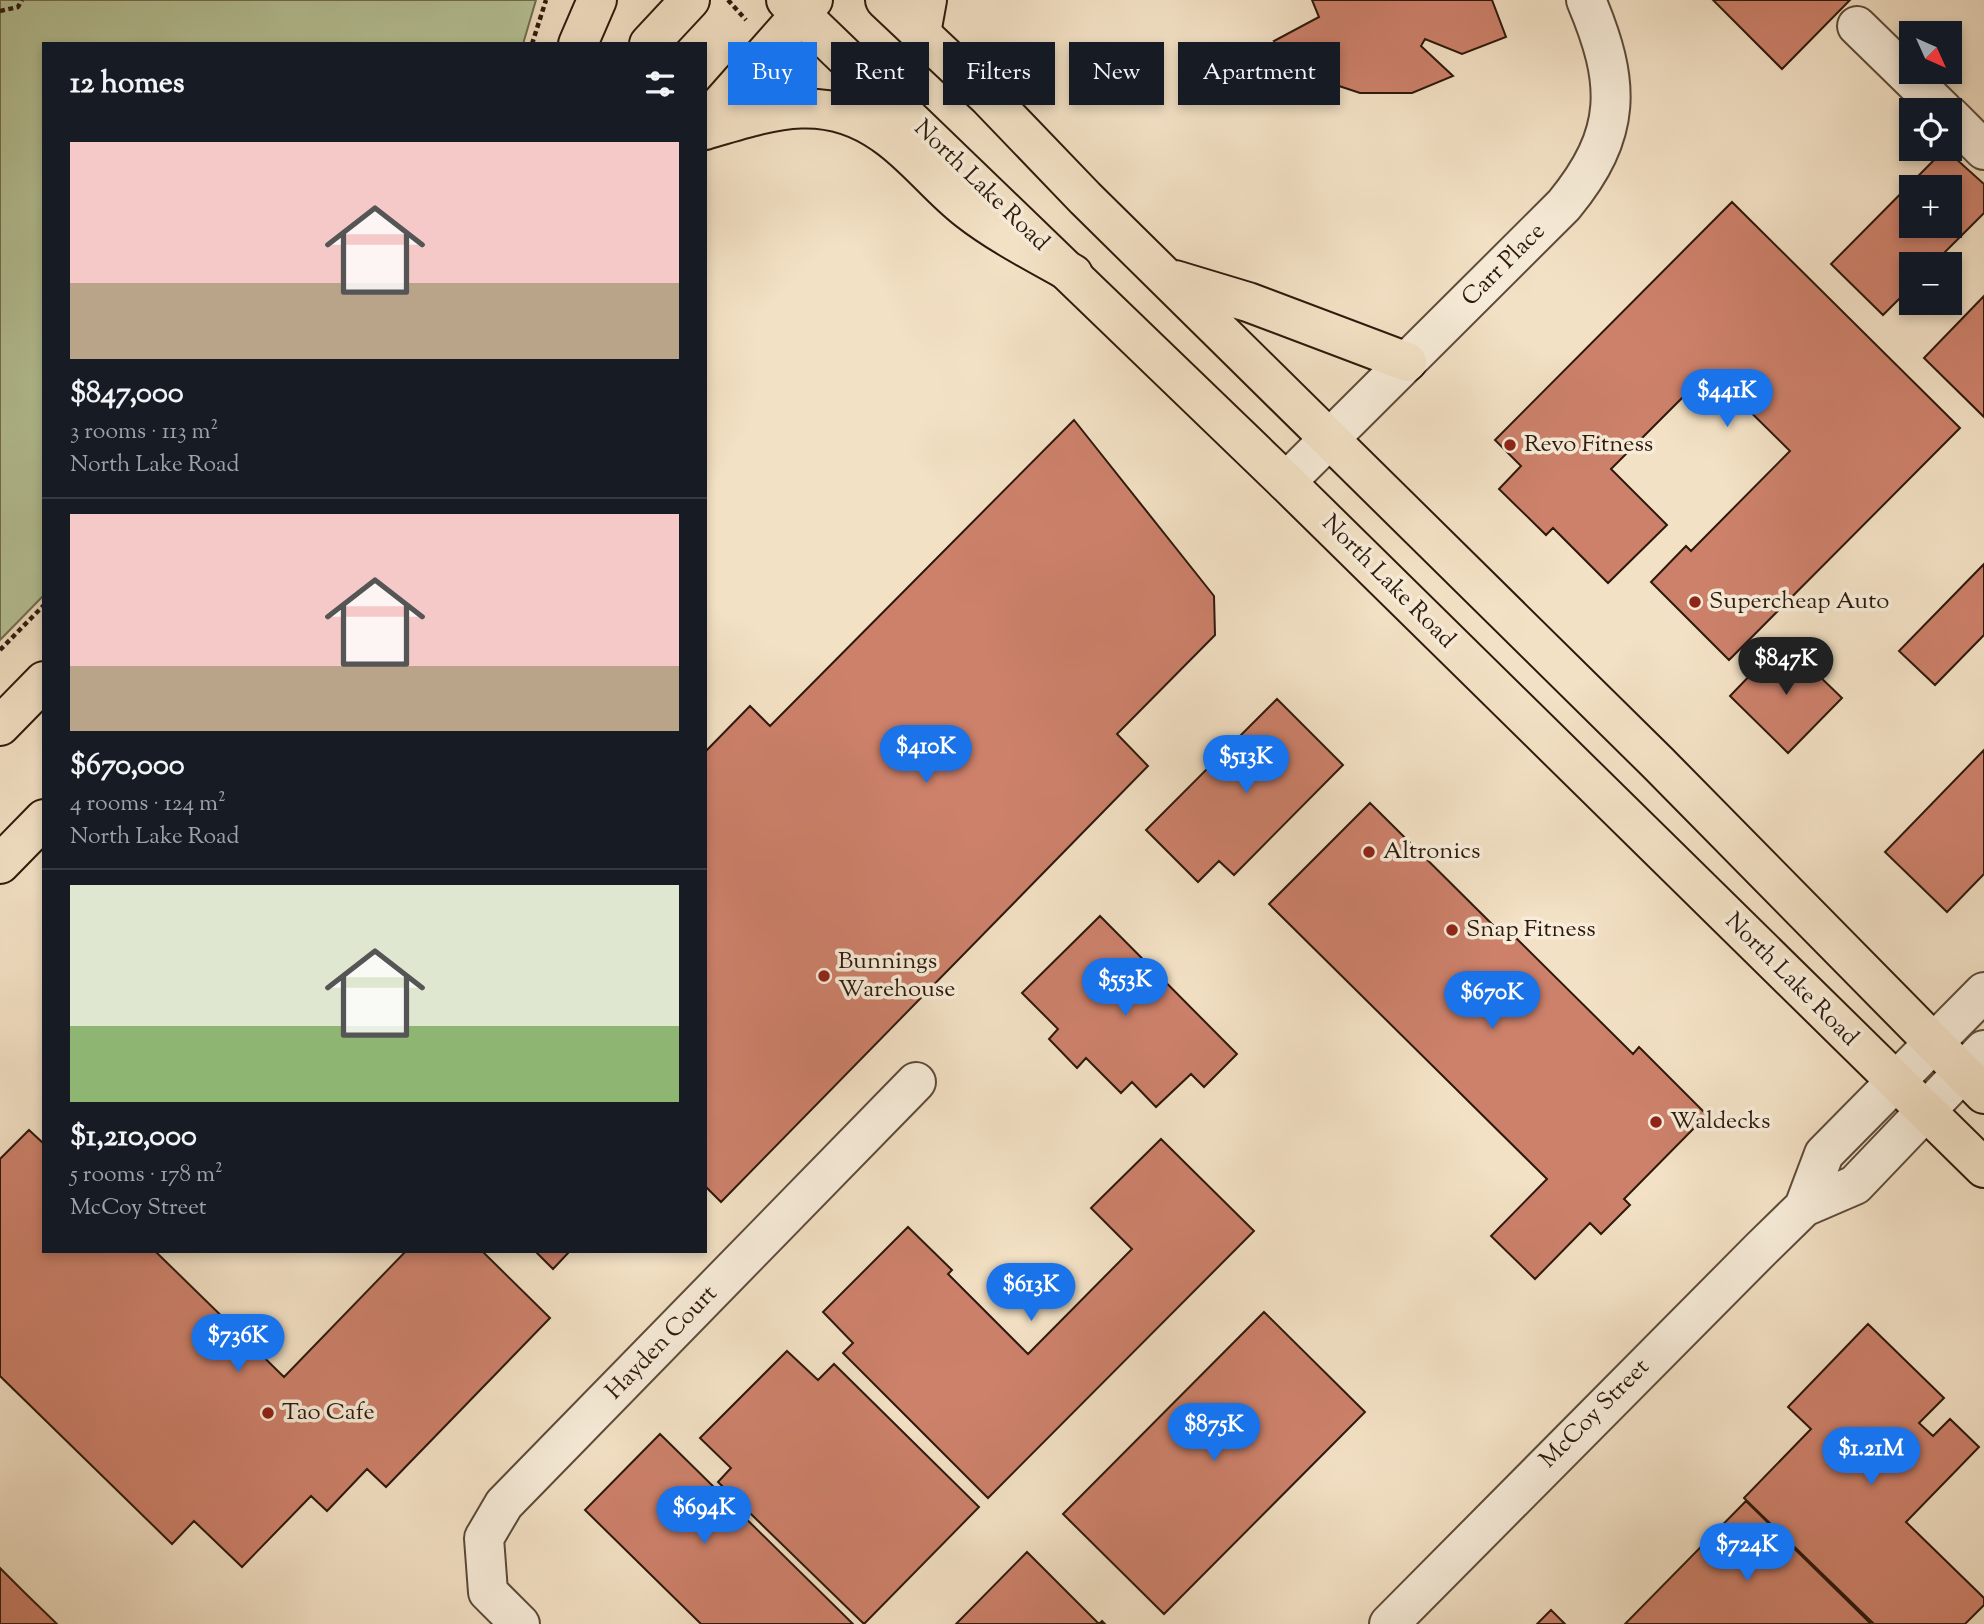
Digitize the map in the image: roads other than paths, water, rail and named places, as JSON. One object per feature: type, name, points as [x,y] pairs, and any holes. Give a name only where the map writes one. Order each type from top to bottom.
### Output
[{"type":"main road","points":[[579,42],[597,0]]},
{"type":"main road","points":[[651,42],[690,0]]},
{"type":"main road","points":[[885,0],[924,16],[1170,278],[1658,763],[1932,1042],[1977,1072]]},
{"type":"main road","points":[[707,120],[800,5]]},
{"type":"main road","name":"North Lake Road","points":[[800,5],[1984,1168]]},
{"type":"main road","points":[[707,129],[776,109],[826,110],[860,121],[885,135],[967,210],[1073,274]]},
{"type":"main road","points":[[1170,278],[1248,302],[1407,362]]},
{"type":"main road","points":[[0,726],[42,683]]},
{"type":"main road","points":[[0,864],[42,822]]},
{"type":"street","name":"Carr Place","points":[[1286,482],[1564,205],[1594,164],[1604,145],[1611,104],[1609,66],[1586,0]]},
{"type":"street","points":[[1857,26],[1931,98]]},
{"type":"street","points":[[1962,128],[1984,150]]},
{"type":"street","name":"McCoy Street","points":[[1804,1207],[1824,1154],[1984,992]]},
{"type":"street","name":"McCoy Street","points":[[1389,1624],[1804,1207],[1855,1185],[1926,1112],[1977,1072]]},
{"type":"street","name":"Hayden Court","points":[[520,1624],[488,1592],[484,1538],[504,1504],[916,1082]]},
{"type":"place","name":"Revo Fitness","points":[[1510,445]]},
{"type":"place","name":"Supercheap Auto","points":[[1695,602]]},
{"type":"place","name":"Altronics","points":[[1369,852]]},
{"type":"place","name":"Snap Fitness","points":[[1452,930]]},
{"type":"place","name":"Bunnings Warehouse","points":[[824,976]]},
{"type":"place","name":"Waldecks","points":[[1656,1122]]},
{"type":"place","name":"Tao Cafe","points":[[268,1413]]}]
